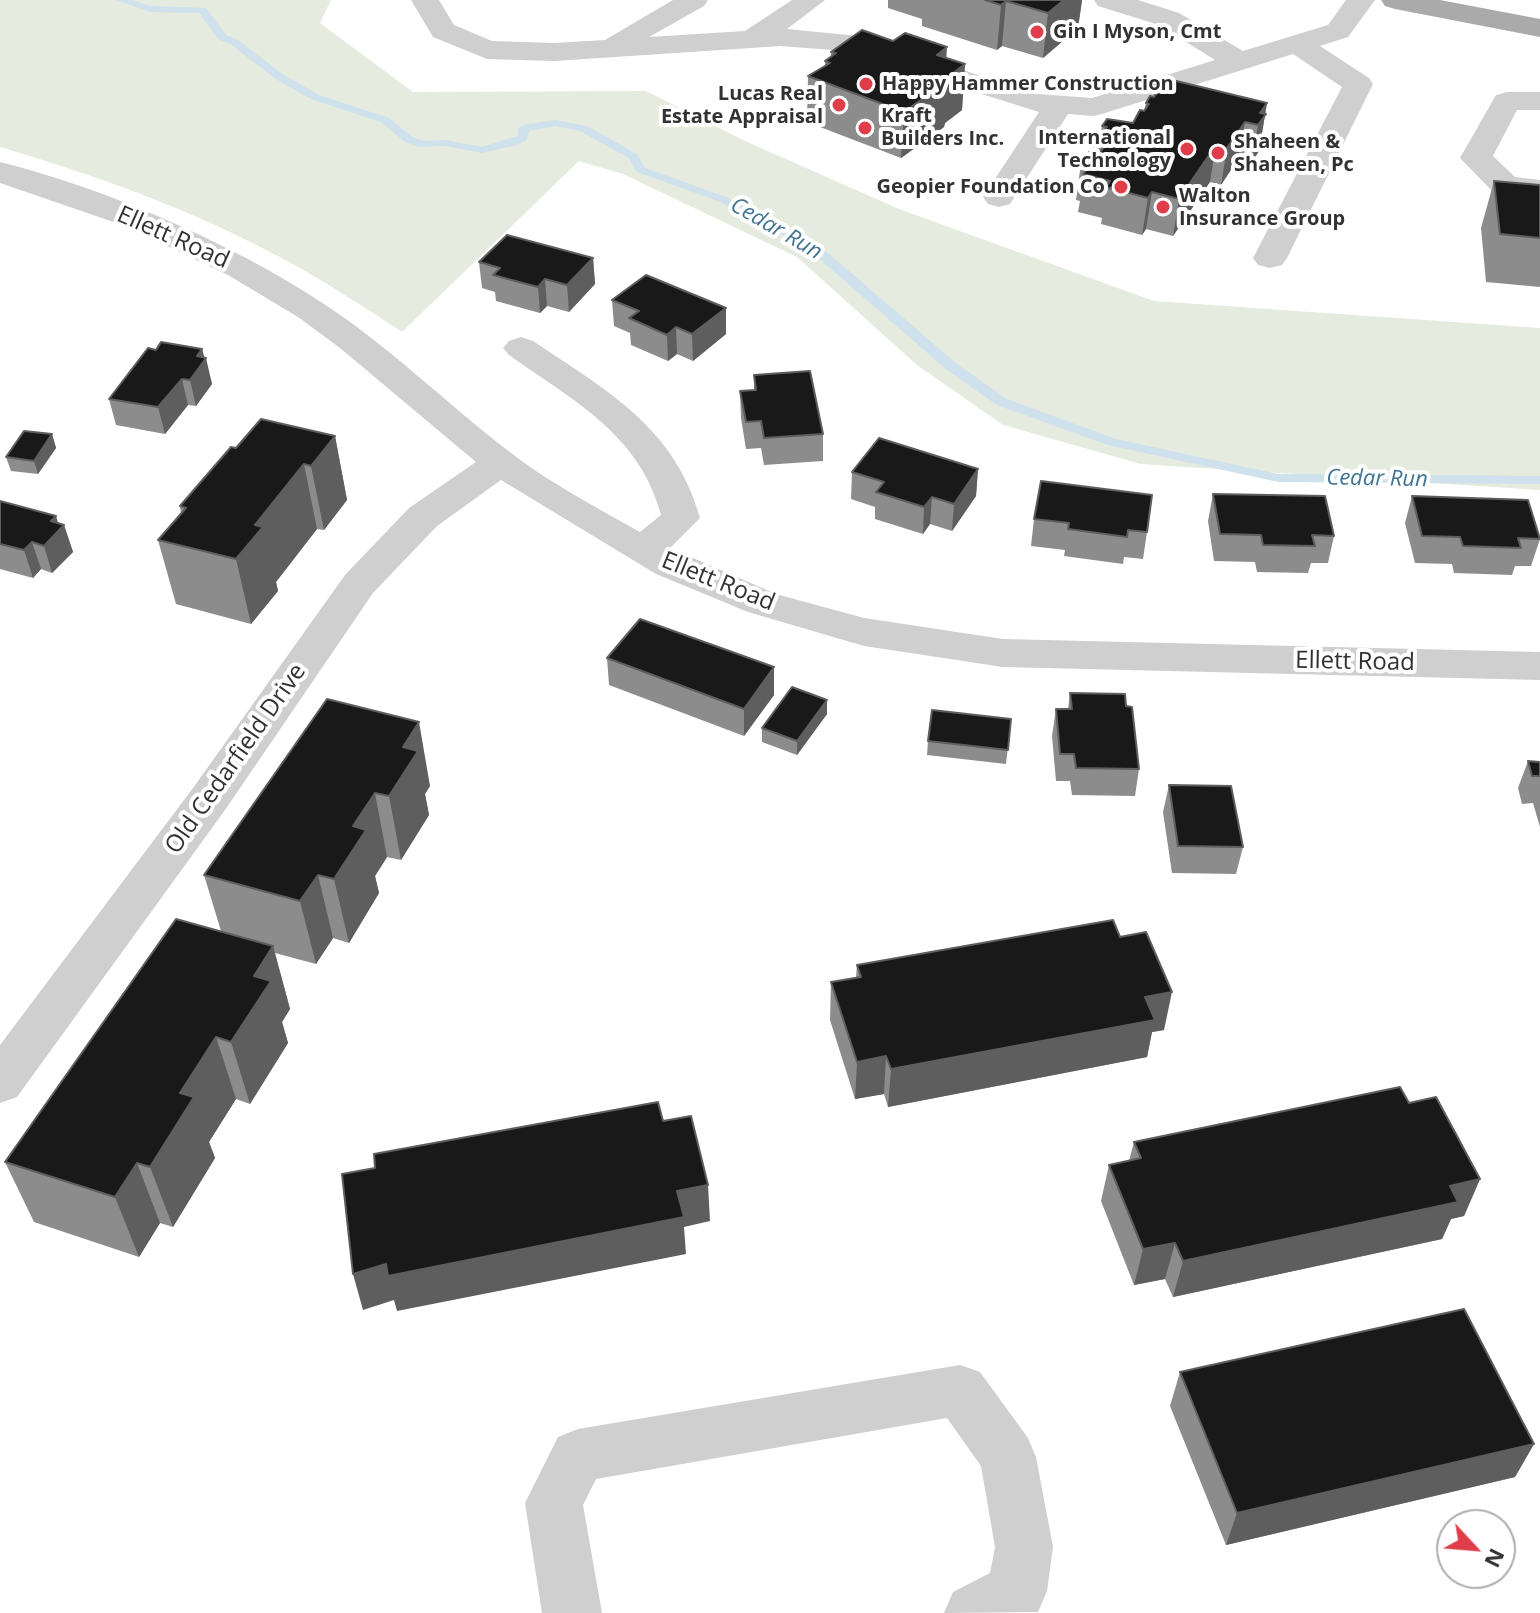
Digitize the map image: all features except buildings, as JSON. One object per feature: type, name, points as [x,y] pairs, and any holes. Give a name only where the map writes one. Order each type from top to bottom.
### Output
[{"type":"main road","points":[[1395,0],[1540,28]]},
{"type":"street","points":[[425,0],[443,31],[487,50],[554,52],[781,37],[848,42],[1034,103],[1094,107],[1338,31],[1361,0]]},
{"type":"street","points":[[605,49],[694,0]]},
{"type":"street","points":[[752,39],[811,0]]},
{"type":"street","points":[[1108,0],[1169,19],[1240,62]]},
{"type":"street","points":[[1270,258],[1358,84],[1297,44]]},
{"type":"street","points":[[1540,101],[1507,101],[1476,158],[1505,186],[1540,190]]},
{"type":"street","points":[[999,197],[1059,105]]},
{"type":"street","name":"Ellett Road","points":[[0,172],[137,219],[240,268],[310,310],[352,341],[500,463],[643,550],[727,590],[864,632],[1003,653],[1540,666]]},
{"type":"street","points":[[521,348],[640,433],[663,468],[677,492],[681,518],[643,550]]},
{"type":"street","name":"Old Cedarfield Drive","points":[[0,1083],[209,799],[359,584],[423,517],[500,463]]},
{"type":"street","points":[[572,1613],[554,1503],[578,1456],[960,1390],[1008,1457],[1024,1547],[1017,1591],[974,1613]]},
{"type":"shaded area","points":[[0,0],[331,0],[320,23],[413,92],[646,91],[743,140],[899,209],[1154,301],[1540,328],[1540,490],[1141,464],[1003,425],[917,365],[797,257],[623,174],[579,161],[402,332],[305,271],[207,221],[104,181],[0,147]]},
{"type":"waterway","name":"Cedar Run","points":[[121,0],[150,9],[202,10],[222,37],[234,42],[280,77],[315,97],[385,120],[408,139],[423,145],[445,143],[482,150],[523,138],[524,128],[555,123],[583,128],[633,156],[641,170],[722,199],[810,244],[952,367],[1002,402],[1113,442],[1278,478],[1540,480]]},
{"type":"place","name":"Gin I Myson, Cmt","points":[[1037,32]]},
{"type":"place","name":"Happy Hammer Construction","points":[[866,84]]},
{"type":"place","name":"Lucas Real Estate Appraisal","points":[[839,105]]},
{"type":"place","name":"Kraft Builders Inc.","points":[[865,128]]},
{"type":"place","name":"International Technology","points":[[1187,149]]},
{"type":"place","name":"Shaheen & Shaheen, Pc","points":[[1218,153]]},
{"type":"place","name":"Geopier Foundation Co","points":[[1121,187]]},
{"type":"place","name":"Walton Insurance Group","points":[[1163,207]]}]
